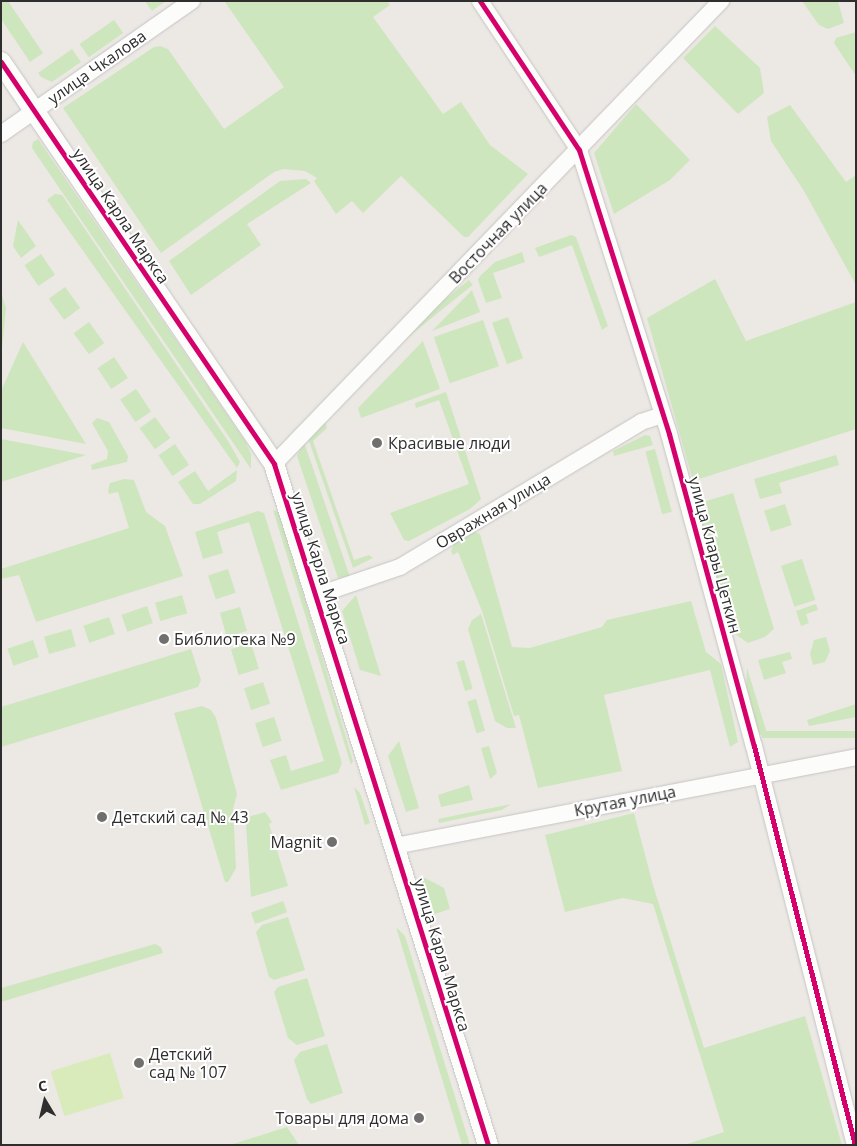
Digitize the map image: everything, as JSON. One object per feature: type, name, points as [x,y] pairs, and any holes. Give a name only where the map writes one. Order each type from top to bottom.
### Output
[{"type":"street","name":"улица Чкалова","points":[[1,134],[192,1]]},
{"type":"street","name":"улица Клары Цеткин","points":[[480,1],[579,150],[663,415],[761,775],[855,1145]]},
{"type":"street","name":"Восточная улица","points":[[274,464],[721,1]]},
{"type":"street","name":"улица Карла Маркса","points":[[1,62],[274,464],[318,595],[488,1145]]},
{"type":"street","name":"Овражная улица","points":[[318,595],[400,567],[641,422],[663,415]]},
{"type":"street","name":"Крутая улица","points":[[395,846],[856,757]]},
{"type":"green space","points":[[1,1],[8,1],[43,53],[30,62],[1,19]]},
{"type":"green space","points":[[145,1],[166,1],[152,11]]},
{"type":"green space","points":[[387,1],[390,5],[373,17],[443,114],[461,102],[490,145],[528,174],[468,237],[464,237],[401,176],[363,213],[352,201],[336,214],[314,181],[317,178],[305,171],[283,169],[274,172],[161,253],[63,108],[154,47],[160,46],[168,49],[224,129],[284,87],[225,2]]},
{"type":"green space","points":[[802,1],[838,1],[844,23],[828,29],[819,25]]},
{"type":"green space","points":[[114,20],[123,33],[89,57],[80,44]]},
{"type":"green space","points":[[715,26],[760,68],[764,93],[738,114],[683,58]]},
{"type":"green space","points":[[856,32],[856,76],[834,43],[836,38]]},
{"type":"green space","points":[[72,49],[81,62],[52,82],[41,77],[38,73]]},
{"type":"green space","points":[[636,104],[690,160],[670,180],[614,214],[594,153]]},
{"type":"green space","points":[[790,105],[846,182],[856,175],[856,285],[804,191],[771,141],[767,117]]},
{"type":"green space","points":[[38,139],[245,441],[251,454],[251,469],[32,148],[33,142]]},
{"type":"green space","points":[[306,179],[311,183],[247,224],[261,245],[191,295],[169,261],[280,181]]},
{"type":"green space","points":[[55,194],[62,195],[228,441],[240,462],[237,468],[47,200]]},
{"type":"green space","points":[[18,220],[36,246],[21,258],[13,246]]},
{"type":"green space","points":[[571,235],[576,237],[608,326],[602,330],[572,245],[539,257],[535,248]]},
{"type":"green space","points":[[522,252],[525,262],[493,273],[502,298],[486,303],[478,280],[480,276],[495,262]]},
{"type":"green space","points":[[41,254],[55,275],[38,286],[24,265]]},
{"type":"green space","points":[[715,279],[746,341],[856,302],[856,429],[693,481],[647,318]]},
{"type":"green space","points":[[469,280],[473,285],[343,390],[339,385]]},
{"type":"green space","points":[[65,287],[80,308],[64,320],[49,299]]},
{"type":"green space","points":[[472,290],[480,312],[432,331]]},
{"type":"green space","points":[[1,292],[6,308],[1,359]]},
{"type":"green space","points":[[508,317],[523,358],[507,364],[492,323]]},
{"type":"green space","points":[[483,320],[499,366],[450,383],[434,337]]},
{"type":"green space","points":[[89,322],[104,343],[89,354],[74,333]]},
{"type":"green space","points":[[423,341],[440,389],[361,418],[358,408]]},
{"type":"green space","points":[[23,342],[86,444],[1,428],[1,391]]},
{"type":"green space","points":[[114,357],[128,378],[111,389],[97,368]]},
{"type":"green space","points":[[136,389],[151,411],[135,422],[120,400]]},
{"type":"green space","points":[[446,392],[481,499],[470,509],[409,541],[404,540],[390,513],[469,484],[439,400],[416,408],[415,403]]},
{"type":"green space","points":[[155,417],[170,438],[155,449],[140,428]]},
{"type":"green space","points":[[97,418],[109,422],[128,456],[127,462],[92,470],[91,465],[107,459],[108,451],[92,423]]},
{"type":"green space","points":[[325,421],[327,428],[313,441],[354,560],[369,555],[373,558],[353,568],[308,438]]},
{"type":"green space","points":[[645,435],[650,436],[653,445],[614,456],[613,451]]},
{"type":"green space","points":[[1,439],[86,455],[1,482]]},
{"type":"green space","points":[[304,442],[350,577],[338,578],[297,456]]},
{"type":"green space","points":[[175,444],[189,465],[172,476],[158,455]]},
{"type":"green space","points":[[655,449],[672,512],[662,514],[645,452]]},
{"type":"green space","points":[[836,455],[839,465],[779,483],[782,493],[760,499],[754,479]]},
{"type":"green space","points":[[237,470],[236,481],[200,504],[193,504],[178,482],[195,471],[208,491]]},
{"type":"green space","points":[[124,479],[134,480],[146,512],[165,526],[183,576],[36,622],[19,575],[1,579],[1,569],[129,528],[118,492],[109,494],[108,491],[110,483]]},
{"type":"green space","points":[[733,493],[774,629],[765,637],[748,643],[732,632],[696,504]]},
{"type":"green space","points":[[785,504],[792,525],[771,532],[764,511]]},
{"type":"green space","points":[[273,510],[279,512],[353,761],[351,765]]},
{"type":"green space","points":[[258,511],[264,513],[342,763],[338,773],[281,790],[270,760],[286,755],[291,771],[324,761],[249,522],[217,532],[223,553],[203,559],[195,532]]},
{"type":"green space","points":[[474,531],[480,534],[512,647],[530,648],[602,627],[607,620],[691,601],[706,652],[721,664],[738,742],[730,747],[710,670],[604,695],[622,771],[538,788],[519,715],[514,716],[482,611],[458,552],[453,555],[451,551],[455,543]]},
{"type":"green space","points":[[802,559],[815,600],[794,607],[781,566]]},
{"type":"green space","points":[[228,569],[236,593],[216,599],[208,575]]},
{"type":"green space","points":[[182,595],[187,613],[160,621],[155,603]]},
{"type":"green space","points":[[356,595],[381,676],[360,670],[342,611]]},
{"type":"green space","points":[[816,604],[818,610],[806,614],[809,623],[801,626],[796,611]]},
{"type":"green space","points":[[147,606],[153,623],[127,632],[121,615]]},
{"type":"green space","points":[[240,607],[247,631],[227,637],[220,613]]},
{"type":"green space","points":[[481,614],[516,728],[507,728],[495,721],[468,629],[472,620]]},
{"type":"green space","points":[[109,617],[115,634],[89,643],[83,626]]},
{"type":"green space","points":[[71,629],[76,646],[49,654],[44,637]]},
{"type":"green space","points":[[826,637],[830,651],[825,662],[813,665],[810,654],[814,640]]},
{"type":"green space","points":[[33,640],[39,657],[13,666],[7,649]]},
{"type":"green space","points":[[251,643],[259,669],[239,675],[231,649]]},
{"type":"green space","points":[[191,649],[201,680],[198,687],[1,747],[1,707]]},
{"type":"green space","points":[[790,652],[792,659],[782,662],[786,673],[764,680],[758,660]]},
{"type":"green space","points":[[464,660],[473,689],[465,691],[456,662]]},
{"type":"green space","points":[[747,668],[767,733],[759,735],[746,690]]},
{"type":"green space","points":[[263,682],[270,704],[251,710],[244,688]]},
{"type":"green space","points":[[476,699],[485,731],[476,733],[467,701]]},
{"type":"green space","points":[[856,704],[856,717],[809,726],[807,720]]},
{"type":"green space","points":[[202,706],[211,710],[216,718],[237,794],[233,809],[236,868],[228,882],[225,882],[174,713]]},
{"type":"green space","points":[[274,717],[282,741],[263,747],[255,723]]},
{"type":"green space","points":[[762,731],[856,731],[856,738],[762,738]]},
{"type":"green space","points":[[399,741],[419,808],[406,812],[388,756]]},
{"type":"green space","points":[[489,746],[497,773],[490,779],[481,748]]},
{"type":"green space","points":[[469,785],[473,800],[441,807],[438,795]]},
{"type":"green space","points":[[354,787],[360,793],[370,823],[365,825]]},
{"type":"green space","points":[[511,804],[502,810],[439,823],[438,819]]},
{"type":"green space","points":[[265,812],[272,822],[269,824],[288,886],[251,897],[246,826],[251,816]]},
{"type":"green space","points":[[634,813],[653,885],[704,1048],[805,1016],[842,1145],[684,1145],[724,1132],[653,904],[623,898],[565,912],[545,835]]},
{"type":"green space","points":[[421,876],[444,888],[450,909],[432,915]]},
{"type":"green space","points":[[283,901],[287,912],[255,924],[251,913]]},
{"type":"green space","points":[[288,917],[305,970],[274,980],[269,977],[256,932],[262,925]]},
{"type":"green space","points":[[396,927],[405,936],[470,1145],[462,1145]]},
{"type":"green space","points":[[155,944],[161,947],[163,953],[1,1002],[1,988]]},
{"type":"green space","points":[[307,978],[325,1036],[297,1045],[288,1038],[274,992],[278,987]]},
{"type":"green space","points":[[327,1044],[343,1093],[311,1104],[307,1099],[294,1060],[300,1052]]},
{"type":"green space","points":[[110,1053],[124,1098],[64,1116],[51,1071]]},
{"type":"green space","points":[[287,1127],[299,1145],[230,1145]]},
{"type":"cycle path","points":[[480,1],[579,150],[669,434],[754,746],[855,1145]]},
{"type":"cycle path","points":[[1,62],[274,464],[488,1145]]},
{"type":"place","name":"Красивые люди","points":[[377,443]]},
{"type":"place","name":"Библиотека №9","points":[[164,639]]},
{"type":"place","name":"Детский сад № 43","points":[[102,817]]},
{"type":"place","name":"Magnit","points":[[332,842]]},
{"type":"place","name":"Детский сад № 107","points":[[139,1063]]},
{"type":"place","name":"Товары для дома","points":[[419,1118]]}]
